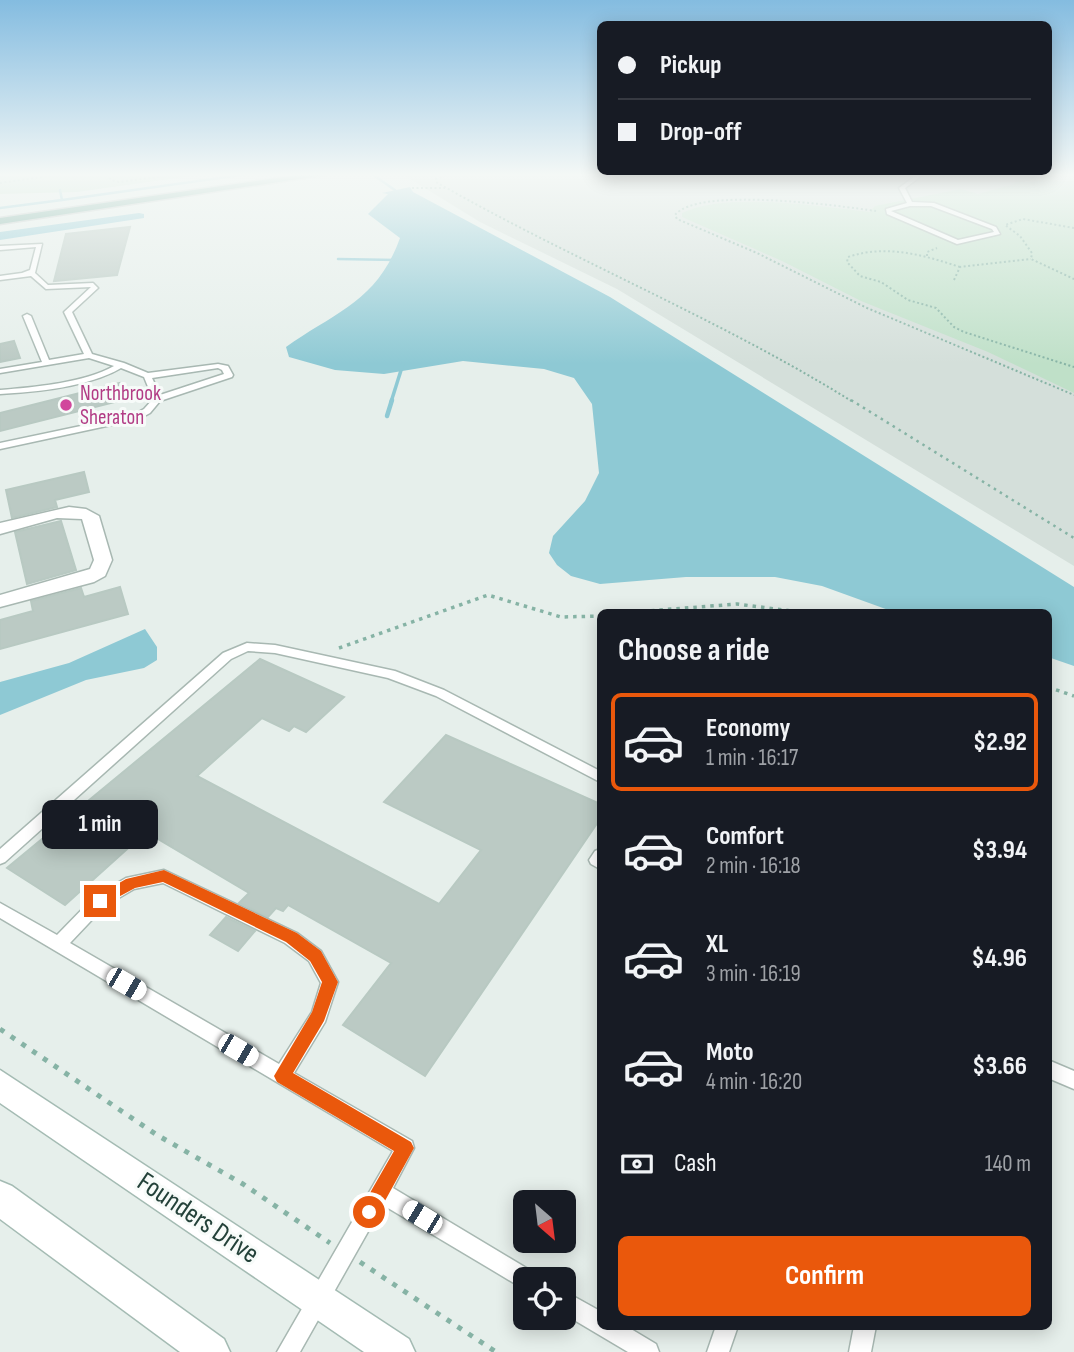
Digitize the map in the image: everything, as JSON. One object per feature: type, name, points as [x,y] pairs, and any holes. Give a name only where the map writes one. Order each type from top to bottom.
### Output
[{"type":"main road","points":[[0,528],[75,512],[90,516],[103,560],[98,572],[0,601]]},
{"type":"main road","name":"Founders Drive","points":[[0,1085],[396,1352]]},
{"type":"main road","points":[[0,1198],[211,1352]]},
{"type":"lane","points":[[944,237],[965,242],[975,240],[975,237]]},
{"type":"lane","points":[[0,248],[40,245],[33,271],[0,278]]},
{"type":"lane","points":[[25,274],[36,275],[38,282],[46,287],[95,286],[68,312],[89,356]]},
{"type":"lane","points":[[27,316],[47,364]]},
{"type":"lane","points":[[0,371],[89,356],[147,376],[218,366],[225,368],[229,375],[157,399],[136,417],[0,446]]},
{"type":"lane","points":[[0,392],[27,390],[105,373],[121,365]]},
{"type":"lane","points":[[147,376],[157,399]]},
{"type":"lane","points":[[0,858],[227,656],[247,648],[275,649],[391,674],[440,693],[597,775]]},
{"type":"lane","points":[[59,944],[100,901],[131,883],[164,876],[291,938],[315,956],[330,982],[319,1016],[282,1076]]},
{"type":"lane","points":[[0,910],[405,1148],[288,1352]]},
{"type":"lane","points":[[1052,1071],[1074,1080]]},
{"type":"lane","points":[[380,1192],[513,1271]]},
{"type":"lane","points":[[576,1309],[597,1322]]},
{"type":"lane","points":[[612,1330],[648,1352]]},
{"type":"lane","points":[[718,1352],[726,1330]]},
{"type":"lane","points":[[860,1352],[864,1330]]},
{"type":"path","points":[[539,237],[606,268],[844,396],[1074,538]]},
{"type":"path","points":[[720,237],[867,308],[1074,395]]},
{"type":"path","points":[[1021,237],[1032,253],[1031,259]]},
{"type":"path","points":[[928,257],[925,254],[948,239]]},
{"type":"path","points":[[1074,279],[1031,259],[1004,257],[984,264],[960,267],[928,257],[866,251],[848,257],[847,262],[860,276],[881,282],[908,300],[936,308],[954,327],[964,332],[997,340],[1074,367]]},
{"type":"path","points":[[954,280],[960,267]]},
{"type":"path","points":[[328,661],[343,645],[488,595],[561,617],[597,616]]},
{"type":"path","points":[[673,609],[737,604],[776,609]]},
{"type":"path","points":[[1052,688],[1074,696]]},
{"type":"path","points":[[0,1029],[157,1135],[243,1184],[495,1352]]},
{"type":"shaded area","points":[[511,237],[1074,237],[1074,566],[617,289]]},
{"type":"green space","points":[[728,237],[1074,237],[1074,393],[988,352],[861,301]]},
{"type":"water","points":[[498,237],[610,297],[1074,587],[1074,666],[1052,658],[1052,609],[886,609],[822,586],[775,577],[686,577],[600,584],[571,576],[557,565],[549,553],[553,536],[585,501],[599,473],[592,404],[574,378],[544,369],[463,361],[384,374],[335,370],[289,357],[286,347],[338,314],[367,291],[391,260],[400,238]]},
{"type":"water","points":[[145,629],[157,647],[157,660],[144,668],[86,680],[0,715],[0,682],[69,663]]},
{"type":"building","points":[[65,237],[127,237],[117,275],[54,281]]},
{"type":"building","points":[[14,341],[20,358],[0,362],[0,344]]},
{"type":"building","name":"Northbrook Sheraton","points":[[120,383],[131,398],[0,431],[0,413]]},
{"type":"building","points":[[84,472],[89,492],[55,500],[57,507],[12,518],[6,490]]},
{"type":"building","points":[[61,521],[76,570],[27,584],[15,532]]},
{"type":"building","points":[[120,587],[128,614],[0,649],[0,620],[33,611],[31,601],[81,588],[84,597]]},
{"type":"building","points":[[260,659],[344,697],[306,732],[294,726],[289,731],[262,718],[197,776],[439,904],[481,850],[384,802],[446,735],[597,803],[597,823],[425,1076],[343,1025],[391,963],[288,905],[283,911],[276,908],[268,917],[239,903],[249,893],[146,832],[65,905],[7,868]]},
{"type":"building","points":[[226,917],[255,931],[238,951],[210,935]]},
{"type":"waterway","points":[[338,259],[397,260]]},
{"type":"waterway","points":[[391,402],[403,364]]},
{"type":"waterway","points":[[387,416],[392,400]]},
{"type":"place","name":"Northbrook Sheraton","points":[[66,405]]},
{"type":"route","points":[[100,901],[131,883],[164,876],[291,938],[315,956],[330,982],[319,1016],[282,1076],[405,1148],[369,1212]]}]
